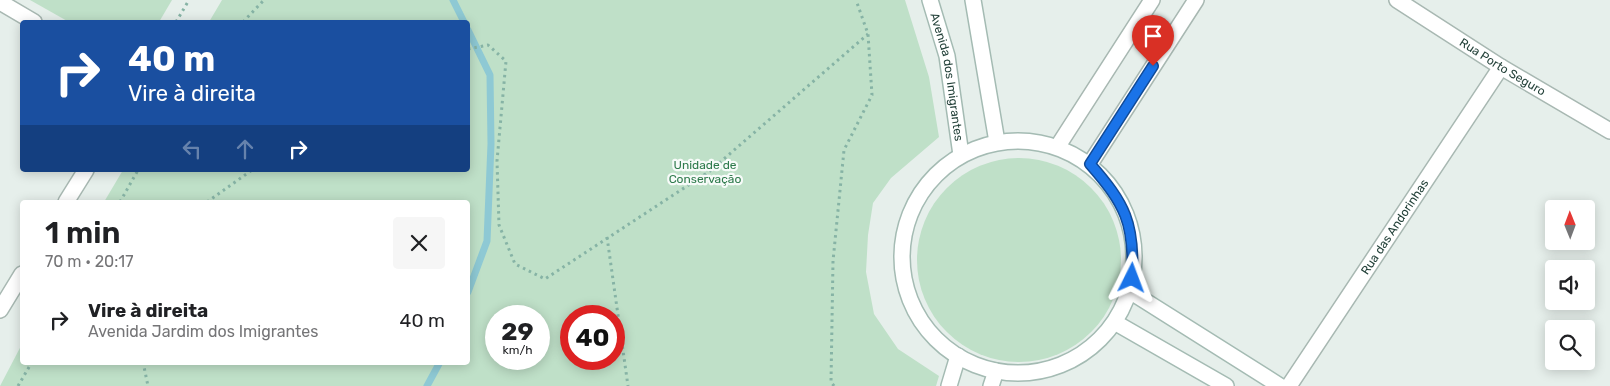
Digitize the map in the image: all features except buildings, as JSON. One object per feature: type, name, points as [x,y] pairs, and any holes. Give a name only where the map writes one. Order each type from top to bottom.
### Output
[{"type":"street","name":"Avenida dos Imigrantes","points":[[930,0],[947,56],[961,155]]},
{"type":"street","points":[[973,0],[997,142]]},
{"type":"street","points":[[1058,146],[1152,0]]},
{"type":"street","points":[[1090,164],[1196,0]]},
{"type":"street","name":"Rua Porto Seguro","points":[[1398,0],[1501,67],[1610,131]]},
{"type":"street","points":[[0,2],[31,20]]},
{"type":"street","name":"Rua das Andorinhas","points":[[1289,386],[1501,67]]},
{"type":"street","name":"Avenida dos Imigrantes","points":[[1029,141],[1058,146],[1090,164],[1114,191],[1128,218],[1134,247],[1131,292],[1126,310],[1116,323],[1082,353],[1055,366],[1026,372],[996,371],[958,356],[934,338],[916,313],[904,285],[900,254],[905,224],[918,197],[937,173],[961,155],[997,142],[1029,141]]},
{"type":"street","points":[[67,200],[85,172]]},
{"type":"street","points":[[0,310],[20,277]]},
{"type":"street","points":[[1131,292],[1280,386]]},
{"type":"street","points":[[1116,323],[1226,386]]},
{"type":"street","points":[[949,386],[958,356]]},
{"type":"street","points":[[991,386],[996,371]]},
{"type":"path","points":[[177,20],[189,0]]},
{"type":"path","points":[[245,20],[264,0]]},
{"type":"path","points":[[834,386],[832,382],[834,252],[844,150],[872,95],[868,34],[856,0]]},
{"type":"path","points":[[470,49],[488,45],[506,61],[498,161],[499,225],[515,264],[545,279],[607,237],[710,172],[868,34]]},
{"type":"path","points":[[121,200],[137,172]]},
{"type":"path","points":[[210,200],[249,172]]},
{"type":"path","points":[[607,237],[628,386]]},
{"type":"path","points":[[18,386],[30,365]]},
{"type":"path","points":[[144,365],[148,386]]},
{"type":"green space","points":[[30,0],[172,0],[160,20],[65,20]]},
{"type":"green space","name":"Unidade de Conservação","points":[[222,0],[905,0],[929,77],[939,137],[891,178],[873,203],[868,235],[866,272],[874,314],[898,349],[939,376],[936,386],[0,386],[20,348],[20,365],[470,365],[470,200],[105,200],[122,172],[470,172],[470,20],[210,20]]},
{"type":"green space","points":[[1019,158],[1039,160],[1058,166],[1067,170],[1091,188],[1109,212],[1113,221],[1119,240],[1121,260],[1119,280],[1113,299],[1109,308],[1091,332],[1067,350],[1058,354],[1039,360],[1019,362],[999,360],[980,354],[971,350],[947,332],[929,308],[925,299],[919,280],[917,260],[919,240],[925,221],[929,212],[947,188],[971,170],[980,166],[999,160]]},
{"type":"waterway","points":[[453,0],[463,20]]},
{"type":"waterway","points":[[470,34],[490,75],[491,144],[487,241],[470,287]]},
{"type":"waterway","points":[[427,386],[438,365]]},
{"type":"route","points":[[1132,278],[1134,247],[1128,218],[1114,191],[1090,164],[1153,66]]}]
